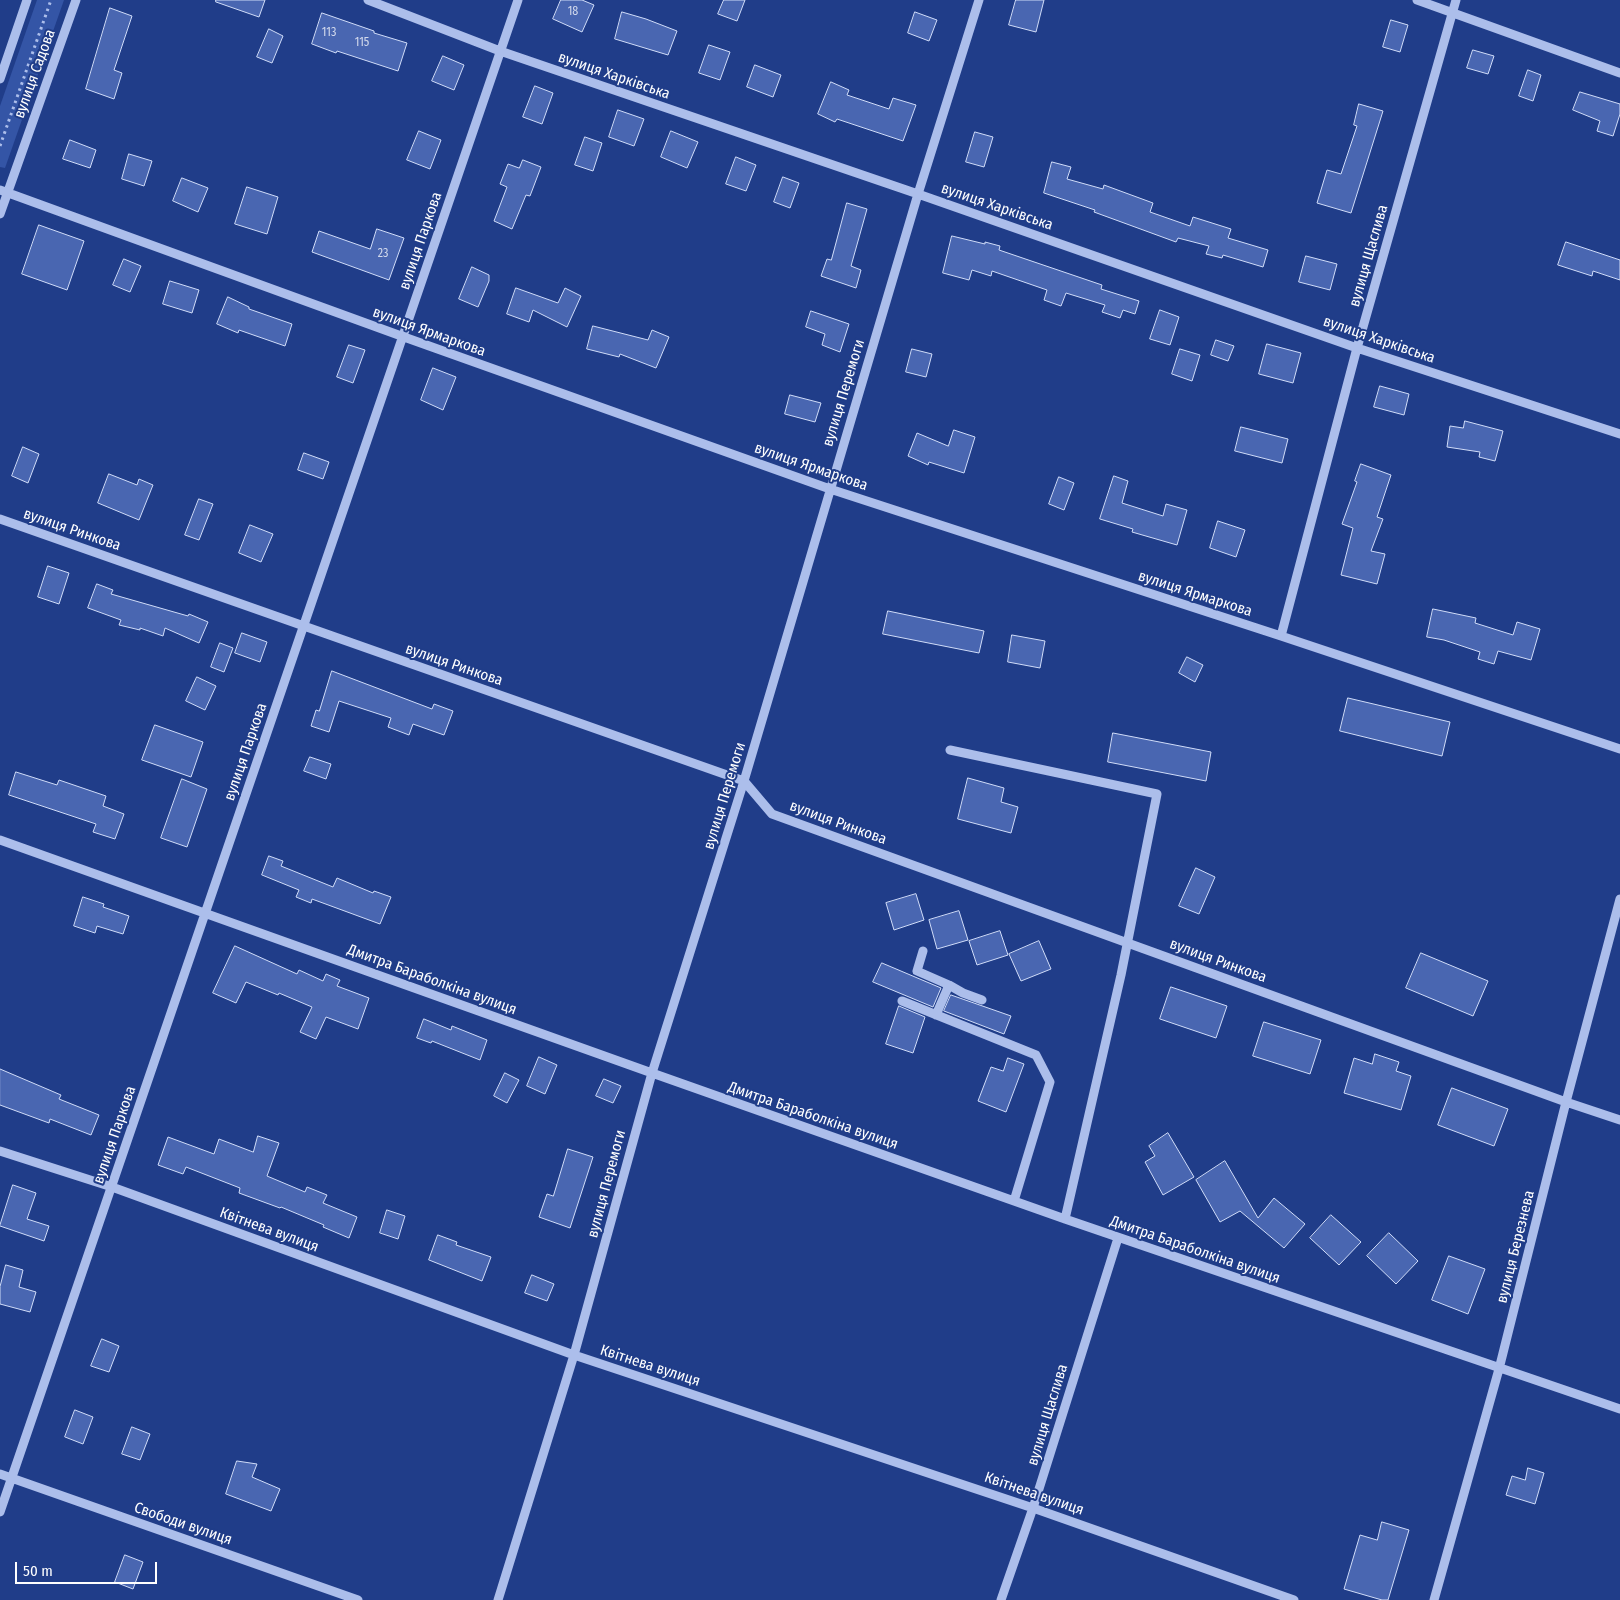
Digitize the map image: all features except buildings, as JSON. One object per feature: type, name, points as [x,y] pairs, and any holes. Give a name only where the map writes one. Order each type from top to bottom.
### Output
[{"type":"street","name":"вулиця Садова","points":[[0,79],[28,0]]},
{"type":"street","name":"вулиця Садова","points":[[0,214],[4,191],[76,0]]},
{"type":"street","name":"вулиця Харківська","points":[[368,0],[500,51],[918,194],[1357,348],[1620,434]]},
{"type":"street","name":"вулиця Паркова","points":[[0,1512],[518,0]]},
{"type":"street","name":"вулиця Перемоги","points":[[498,1600],[574,1355],[652,1074],[744,781],[918,194],[979,0]]},
{"type":"street","points":[[1417,0],[1620,73]]},
{"type":"street","name":"вулиця Щаслива","points":[[1281,636],[1357,348],[1456,0]]},
{"type":"street","name":"вулиця Ярмаркова","points":[[4,191],[404,337],[830,489],[1620,749]]},
{"type":"street","name":"вулиця Ринкова","points":[[0,519],[744,781],[772,814],[1620,1120]]},
{"type":"street","points":[[950,750],[1157,794],[1127,943],[1065,1219]]},
{"type":"street","name":"Дмитра Бараболкіна вулиця","points":[[0,840],[652,1074],[1118,1238],[1620,1410]]},
{"type":"street","name":"вулиця Березнева","points":[[1434,1600],[1499,1369],[1566,1102],[1620,899]]},
{"type":"street","points":[[923,951],[917,971],[982,1000]]},
{"type":"street","points":[[936,1015],[949,985]]},
{"type":"street","points":[[902,1001],[1036,1055],[1050,1082],[1014,1201]]},
{"type":"street","name":"Квітнева вулиця","points":[[0,1151],[112,1187],[574,1355],[1033,1508],[1294,1600]]},
{"type":"street","name":"вулиця Щаслива","points":[[1001,1600],[1033,1508],[1118,1238]]},
{"type":"street","name":"Свободи вулиця","points":[[0,1474],[358,1600]]},
{"type":"path","points":[[0,146],[51,0]]},
{"type":"shaded area","points":[[37,0],[64,0],[5,168],[0,167],[0,106]]}]
